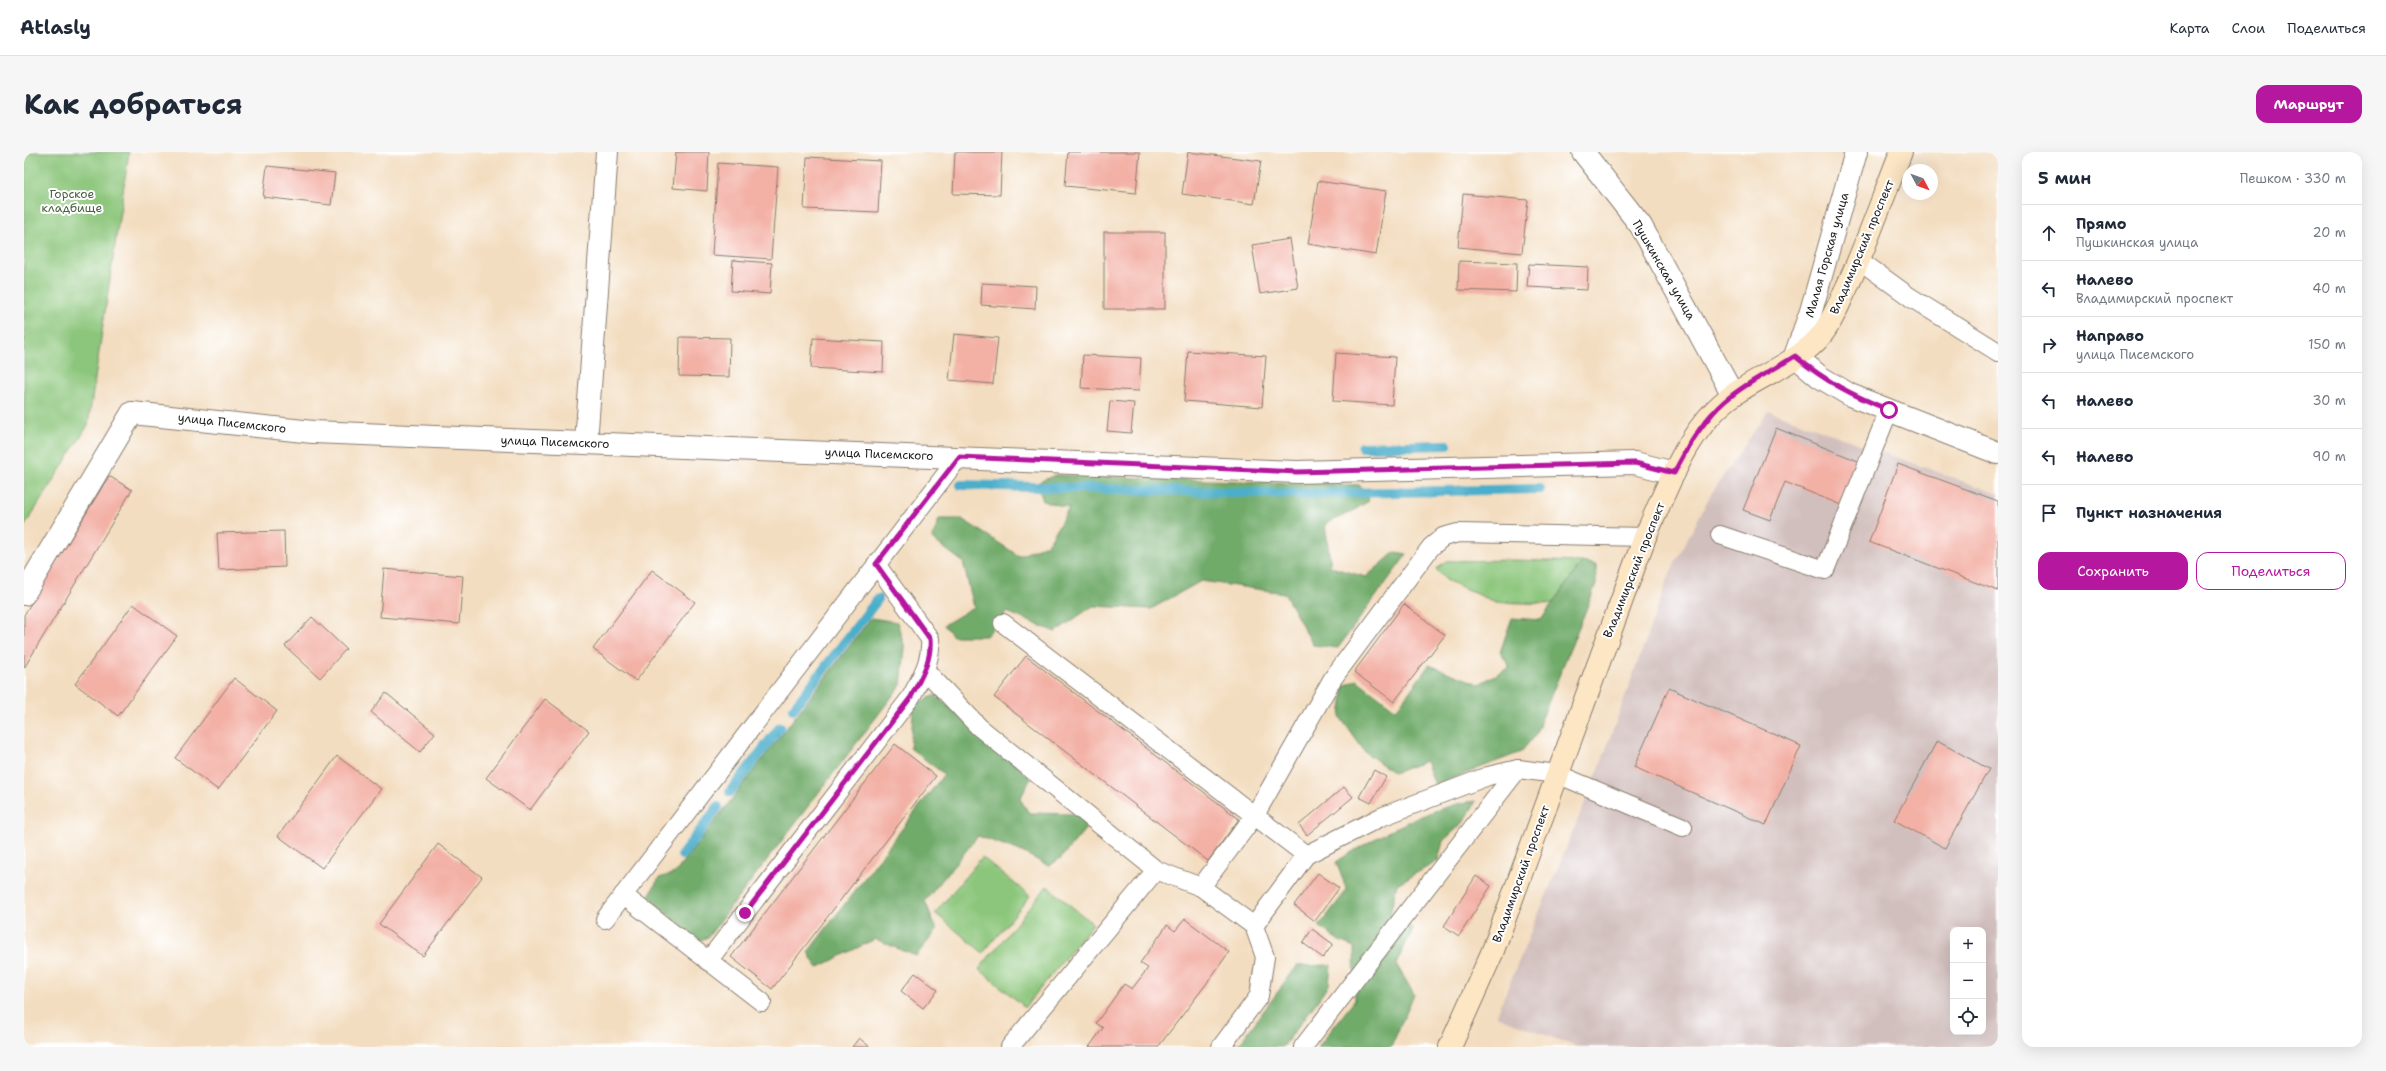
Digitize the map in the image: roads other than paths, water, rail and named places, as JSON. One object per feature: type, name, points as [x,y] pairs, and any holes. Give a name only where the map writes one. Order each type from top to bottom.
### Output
[{"type":"main road","name":"Владимирский проспект","points":[[1450,1047],[1492,953],[1645,537],[1674,473],[1694,437],[1713,413],[1733,395],[1795,356],[1816,340],[1831,321],[1859,260],[1901,152]]},
{"type":"street","points":[[586,443],[607,152]]},
{"type":"street","name":"Пушкинская улица","points":[[1583,152],[1641,226],[1733,395]]},
{"type":"street","name":"Малая Горская улица","points":[[1795,356],[1811,311],[1856,152]]},
{"type":"street","points":[[1795,356],[1820,377],[1850,395],[1998,453]]},
{"type":"street","name":"улица Писемского","points":[[24,594],[132,413],[313,432],[959,457],[1297,472],[1635,463],[1674,473]]},
{"type":"lane","points":[[1859,260],[1910,297],[1998,352]]},
{"type":"lane","points":[[1720,535],[1825,570],[1889,410]]},
{"type":"lane","points":[[605,919],[959,457]]},
{"type":"lane","points":[[1201,887],[1255,815],[1333,678],[1431,547],[1443,537],[1458,533],[1645,537]]},
{"type":"lane","points":[[708,961],[911,697],[925,670],[932,653],[930,639],[876,564]]},
{"type":"lane","points":[[1003,623],[1306,855]]},
{"type":"lane","points":[[925,670],[979,727],[1156,870],[1201,887],[1254,926],[1265,957],[1259,996],[1221,1047]]},
{"type":"lane","points":[[1303,1047],[1518,769]]},
{"type":"lane","points":[[1254,926],[1306,855],[1381,817],[1488,776],[1518,769],[1557,774],[1683,827]]},
{"type":"lane","points":[[1010,1047],[1156,870]]},
{"type":"lane","points":[[623,895],[762,1002]]},
{"type":"waterway","points":[[1362,447],[1447,445]]},
{"type":"waterway","points":[[961,485],[1298,494],[1540,489]]},
{"type":"waterway","points":[[793,709],[878,599]]},
{"type":"waterway","points":[[730,792],[780,727]]},
{"type":"waterway","points":[[682,855],[718,807]]},
{"type":"park label","name":"Горское кладбище","points":[[72,201]]}]
